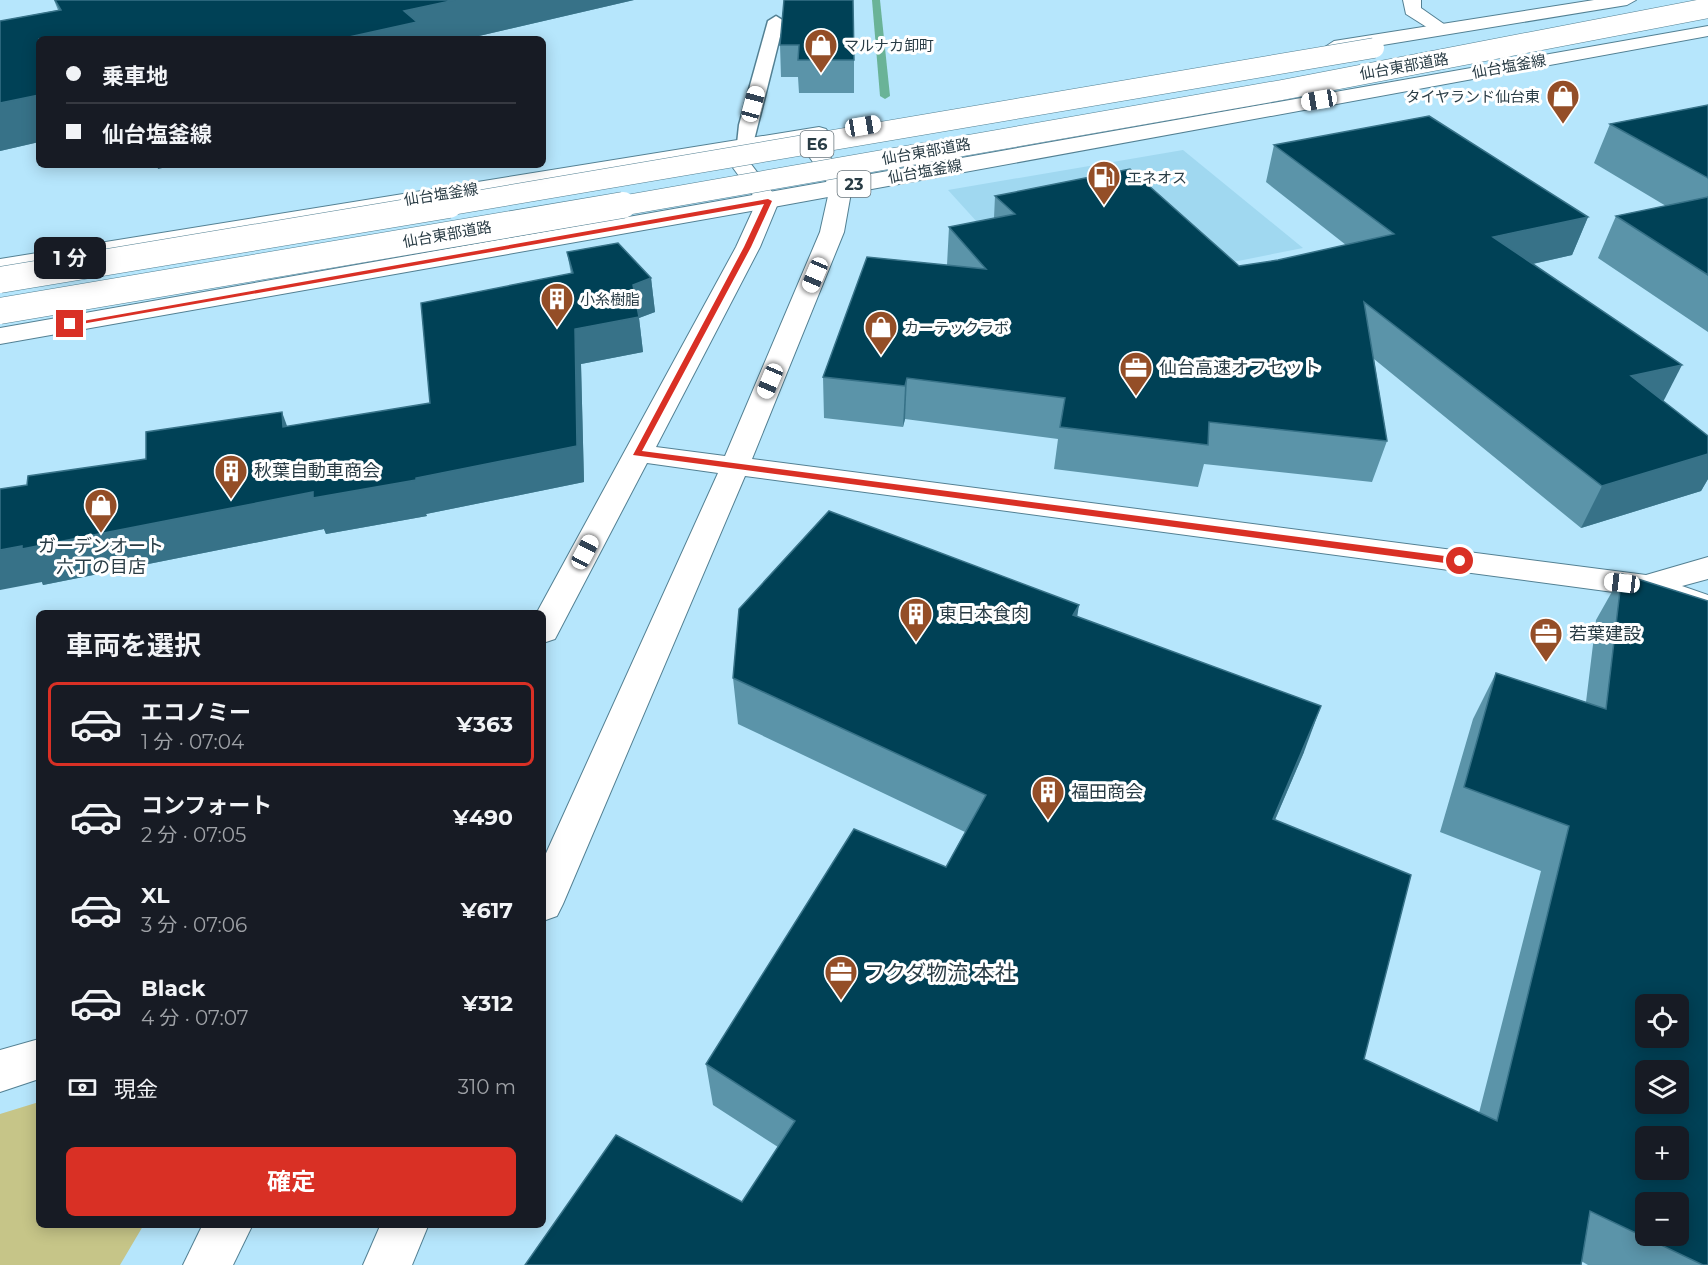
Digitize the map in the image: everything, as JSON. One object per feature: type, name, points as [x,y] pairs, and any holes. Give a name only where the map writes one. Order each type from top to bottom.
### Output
[{"type":"main road","points":[[1412,0],[1412,10],[1442,29]]},
{"type":"main road","name":"仙台塩釜線","points":[[0,266],[1627,0]]},
{"type":"main road","name":"仙台東部道路","points":[[0,280],[1009,112],[1634,0]]},
{"type":"main road","name":"仙台東部道路","points":[[0,311],[1034,133],[1539,42],[1708,8]]},
{"type":"main road","name":"仙台塩釜線","points":[[0,336],[768,201],[1708,31]]},
{"type":"main road","points":[[546,897],[735,466],[832,232],[841,187],[805,136]]},
{"type":"main road","points":[[546,625],[748,247],[768,201],[737,146]]},
{"type":"main road","points":[[636,453],[1646,586],[1708,607]]},
{"type":"main road","points":[[1646,586],[1708,568]]},
{"type":"main road","points":[[0,1071],[36,1060]]},
{"type":"main road","points":[[207,1265],[227,1228]]},
{"type":"main road","points":[[387,1265],[403,1228]]},
{"type":"lane","points":[[737,146],[748,125],[776,21]]},
{"type":"shaded area","points":[[1183,150],[1303,248],[1047,299],[948,190]]},
{"type":"shaded area","points":[[36,1103],[36,1228],[142,1228],[120,1265],[0,1265],[0,1114]]},
{"type":"building","points":[[55,0],[455,0],[404,11],[417,22],[354,36],[36,36],[36,96],[0,103],[0,21],[61,10]]},
{"type":"building","points":[[784,0],[853,0],[854,60],[798,60],[799,45],[780,45]]},
{"type":"building","points":[[1708,105],[1708,178],[1610,124]]},
{"type":"building","points":[[1429,116],[1588,217],[1493,237],[1682,365],[1631,376],[1708,436],[1708,454],[1602,486],[1364,302],[1387,441],[1209,422],[1208,445],[1060,427],[1065,398],[907,378],[905,386],[823,377],[867,257],[986,269],[949,227],[1015,214],[995,196],[1130,169],[1239,266],[1278,260],[1394,234],[1274,145]]},
{"type":"building","points":[[1708,197],[1708,275],[1616,216]]},
{"type":"building","points":[[618,243],[651,278],[633,285],[639,317],[575,329],[577,446],[416,478],[416,480],[313,498],[313,492],[22,549],[22,546],[0,550],[0,489],[27,485],[28,476],[146,459],[146,432],[282,412],[283,427],[430,403],[421,303],[573,273],[567,252]]},
{"type":"building","points":[[829,511],[1079,605],[1073,615],[1321,706],[1273,819],[1411,875],[1364,1059],[1497,1121],[1569,826],[1464,787],[1496,673],[1606,709],[1622,574],[1708,601],[1708,1265],[1703,1265],[1663,1246],[1689,1246],[1689,1192],[1635,1192],[1635,1233],[1590,1211],[1581,1265],[525,1265],[616,1135],[742,1202],[795,1121],[706,1064],[854,829],[946,867],[986,795],[733,678],[739,609]]},
{"type":"waterway","points":[[876,0],[885,96]]},
{"type":"place","name":"マルナカ卸町","points":[[821,74]]},
{"type":"place","name":"タイヤランド仙台東","points":[[1563,125]]},
{"type":"place","name":"エネオス","points":[[1104,206]]},
{"type":"place","name":"小糸樹脂","points":[[557,328]]},
{"type":"place","name":"カーテックラボ","points":[[881,356]]},
{"type":"place","name":"仙台高速オフセット","points":[[1136,397]]},
{"type":"place","name":"秋葉自動車商会","points":[[231,500]]},
{"type":"place","name":"ガーデンオート 六丁の目店","points":[[101,534]]},
{"type":"place","name":"東日本食肉","points":[[916,643]]},
{"type":"place","name":"若葉建設","points":[[1546,663]]},
{"type":"place","name":"福田商会","points":[[1048,821]]},
{"type":"place","name":"フクダ物流 本社","points":[[841,1001]]},
{"type":"route","points":[[70,324],[768,201],[748,247],[636,453],[1460,561]]}]
